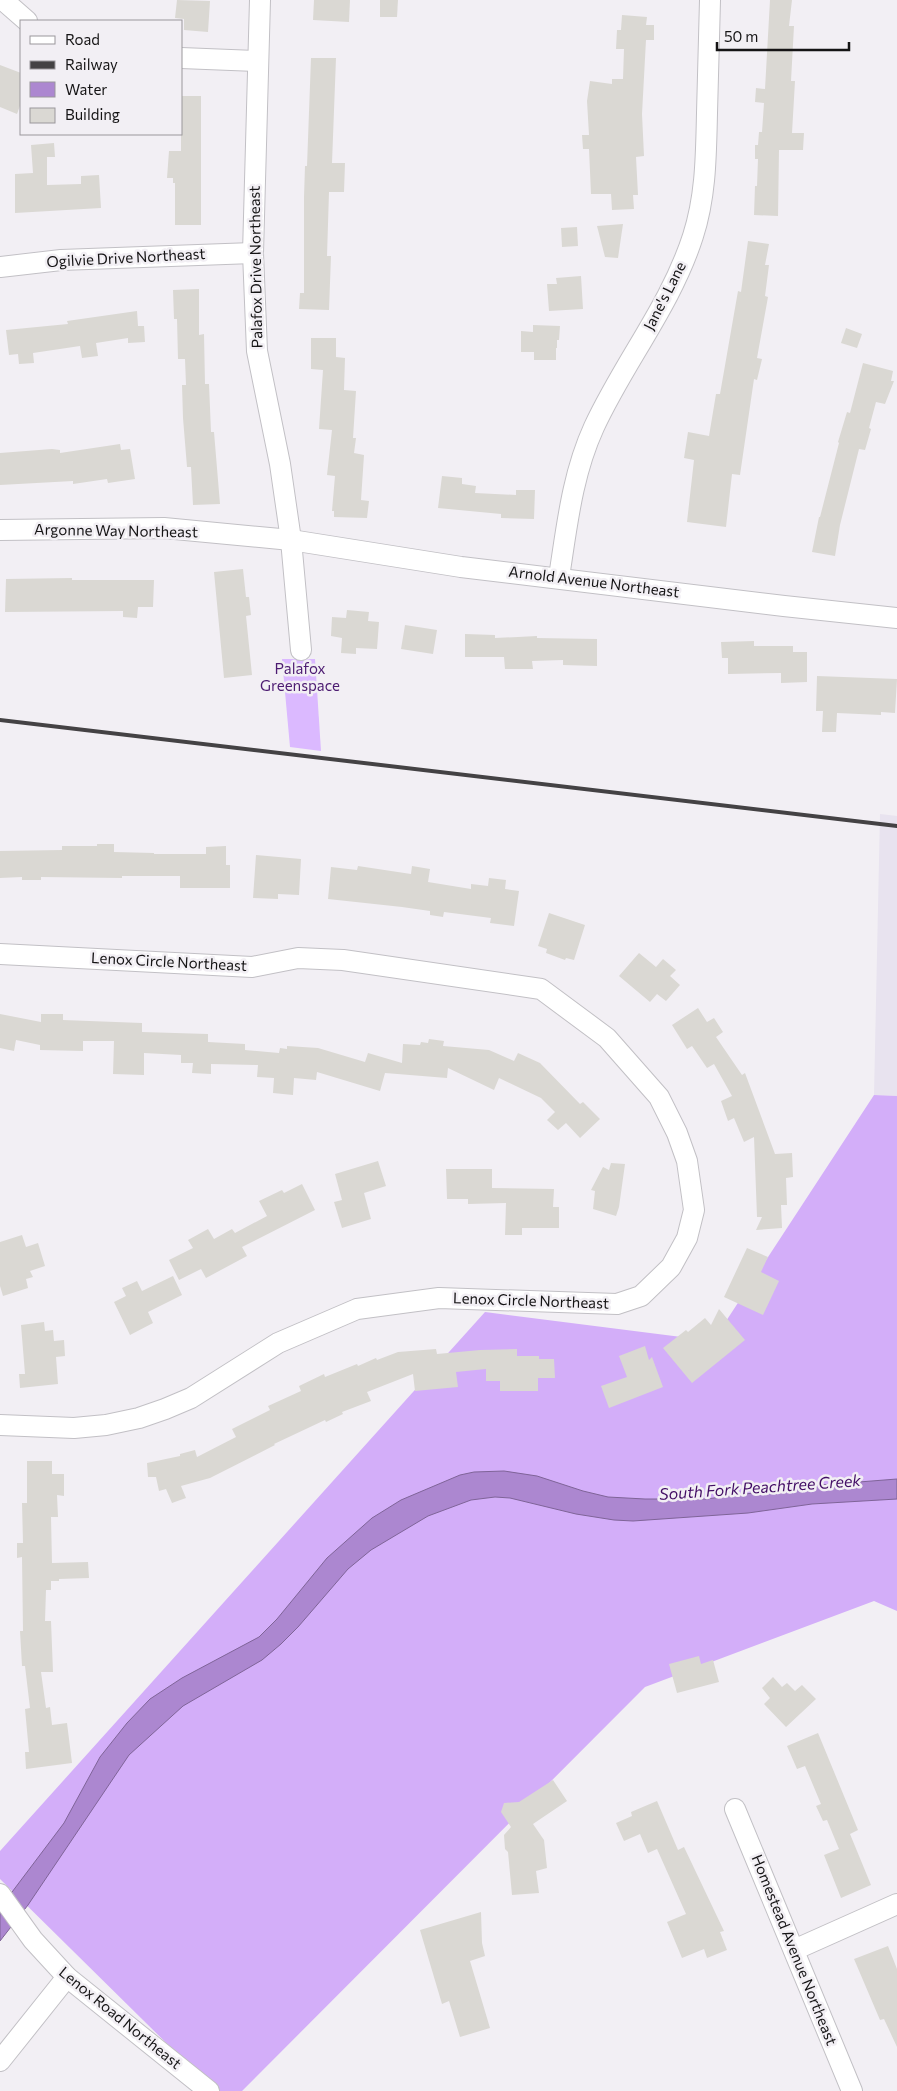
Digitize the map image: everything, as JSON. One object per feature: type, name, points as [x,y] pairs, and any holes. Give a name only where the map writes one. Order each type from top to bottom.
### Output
[{"type":"street","points":[[3,0],[26,20]]},
{"type":"street","name":"Palafox Drive Northeast","points":[[260,0],[253,253],[257,351],[280,464],[292,540],[301,650]]},
{"type":"street","name":"Jane's Lane","points":[[559,577],[572,490],[582,457],[609,397],[652,324],[681,269],[701,212],[706,170],[710,0]]},
{"type":"street","points":[[182,58],[258,61]]},
{"type":"street","name":"Ogilvie Drive Northeast","points":[[0,267],[61,260],[253,253]]},
{"type":"street","name":"Argonne Way Northeast","points":[[0,530],[164,528],[292,540]]},
{"type":"street","name":"Arnold Avenue Northeast","points":[[292,540],[461,567],[897,618]]},
{"type":"street","name":"Lenox Circle Northeast","points":[[0,954],[252,967],[298,958],[343,960],[541,989],[607,1038],[659,1097],[677,1133],[687,1161],[694,1210],[687,1238],[671,1267],[641,1296],[617,1304],[439,1298],[357,1308],[278,1343],[191,1398],[156,1412],[106,1425],[74,1428],[0,1425]]},
{"type":"street","name":"Homestead Avenue Northeast","points":[[735,1809],[852,2091]]},
{"type":"street","name":"Lenox Road Northeast","points":[[0,1894],[32,1940],[67,1977],[209,2091]]},
{"type":"street","points":[[794,1950],[897,1904]]},
{"type":"street","points":[[0,2061],[67,1977]]},
{"type":"shaded area","points":[[880,814],[897,816],[897,1096],[874,1095]]},
{"type":"shaded area","points":[[874,1095],[897,1096],[897,1611],[874,1601],[645,1687],[242,2091],[215,2091],[0,1879],[0,1851],[485,1312],[713,1341]]},
{"type":"green space","name":"Palafox Greenspace","points":[[282,659],[315,659],[321,751],[290,747]]},
{"type":"water","points":[[504,1471],[537,1476],[608,1497],[645,1499],[706,1499],[808,1486],[897,1479],[897,1499],[812,1504],[748,1513],[633,1521],[576,1514],[510,1498],[495,1497],[471,1500],[428,1516],[371,1550],[348,1569],[281,1644],[262,1660],[183,1706],[129,1755],[28,1905],[0,1941],[0,1908],[64,1823],[100,1757],[127,1723],[150,1699],[182,1678],[259,1637],[277,1619],[327,1558],[372,1518],[401,1500],[460,1475],[474,1472]]},
{"type":"building","points":[[177,0],[210,1],[208,32],[184,30],[184,19],[175,18]]},
{"type":"building","points":[[314,0],[350,0],[349,22],[313,20]]},
{"type":"building","points":[[380,0],[398,0],[397,17],[380,17]]},
{"type":"building","points":[[770,0],[792,0],[789,26],[794,26],[791,81],[795,81],[792,133],[804,133],[803,150],[779,150],[778,216],[754,215],[758,159],[755,159],[755,145],[758,145],[759,132],[762,132],[764,103],[755,102],[756,88],[765,89]]},
{"type":"building","points":[[622,15],[647,17],[646,25],[654,25],[654,40],[646,40],[642,114],[644,156],[636,157],[638,195],[633,195],[634,209],[612,210],[611,194],[591,194],[589,149],[583,149],[582,135],[589,135],[587,101],[590,81],[612,84],[612,79],[623,79],[624,49],[616,49],[617,30],[621,30]]},
{"type":"building","points":[[311,58],[336,58],[332,163],[345,163],[344,192],[329,192],[327,256],[331,256],[329,310],[299,309],[300,293],[304,293],[304,197]]},
{"type":"building","points":[[0,65],[20,73],[20,106],[17,114],[0,107]]},
{"type":"building","points":[[182,96],[201,96],[201,225],[175,225],[175,183],[173,183],[173,178],[167,178],[169,151],[181,151]]},
{"type":"building","points":[[54,143],[55,157],[47,157],[47,185],[81,184],[81,176],[99,175],[101,208],[15,213],[15,174],[33,173],[31,145]]},
{"type":"building","points":[[623,224],[618,258],[605,257],[597,226]]},
{"type":"building","points":[[577,227],[578,246],[562,247],[561,228]]},
{"type":"building","points":[[748,241],[769,244],[765,265],[769,265],[765,296],[768,297],[757,358],[762,359],[757,380],[754,379],[740,475],[732,474],[726,527],[687,522],[694,460],[684,458],[688,432],[709,436],[716,394],[720,394],[738,291],[741,292]]},
{"type":"building","points":[[581,276],[583,309],[549,311],[547,284],[557,284],[556,278]]},
{"type":"building","points":[[199,289],[199,335],[204,334],[205,384],[209,384],[211,432],[214,432],[220,504],[193,505],[191,467],[187,467],[183,418],[182,385],[186,385],[185,359],[178,359],[177,319],[174,319],[173,290]]},
{"type":"building","points":[[137,311],[138,326],[144,326],[145,342],[128,343],[128,338],[96,343],[98,356],[82,358],[80,346],[33,353],[34,363],[19,364],[18,354],[9,355],[6,330],[68,324],[67,321]]},
{"type":"building","points":[[533,325],[560,326],[556,360],[534,360],[534,352],[521,352],[521,331],[533,332]]},
{"type":"building","points":[[846,328],[862,334],[857,348],[841,343]]},
{"type":"building","points":[[311,338],[336,338],[336,357],[345,358],[344,390],[356,391],[353,438],[356,438],[354,453],[364,455],[361,500],[369,501],[367,518],[334,517],[334,511],[332,511],[335,476],[327,475],[332,430],[319,429],[323,370],[311,369]]},
{"type":"building","points":[[863,363],[893,371],[891,381],[894,381],[885,404],[876,402],[865,450],[859,449],[840,525],[835,556],[812,552],[838,442],[847,412],[850,413]]},
{"type":"building","points":[[120,444],[121,450],[130,449],[135,479],[108,483],[107,479],[73,484],[73,481],[0,485],[0,453],[52,449],[60,450],[60,453]]},
{"type":"building","points":[[442,476],[462,478],[462,484],[476,486],[475,493],[516,495],[516,490],[535,490],[534,519],[501,518],[501,514],[438,508]]},
{"type":"building","points":[[243,569],[246,597],[249,597],[251,615],[246,616],[252,675],[224,678],[214,572]]},
{"type":"building","points":[[72,578],[72,580],[154,580],[153,607],[138,607],[137,618],[123,617],[123,611],[5,612],[6,579]]},
{"type":"building","points":[[347,610],[369,612],[368,621],[379,622],[377,649],[356,648],[356,654],[341,653],[342,638],[331,636],[332,617],[346,618]]},
{"type":"building","points":[[405,625],[437,630],[433,654],[401,649]]},
{"type":"building","points":[[465,634],[495,635],[495,638],[537,636],[537,638],[597,639],[597,666],[563,665],[563,660],[532,661],[533,669],[505,669],[504,657],[465,657]]},
{"type":"building","points":[[754,641],[754,646],[793,646],[793,652],[807,652],[807,682],[781,683],[781,673],[728,674],[728,658],[722,658],[721,642]]},
{"type":"building","points":[[817,676],[897,679],[895,713],[881,712],[881,715],[837,713],[836,732],[822,732],[823,711],[816,711]]},
{"type":"building","points":[[97,844],[114,844],[114,852],[154,854],[206,854],[206,847],[226,846],[226,865],[230,865],[230,888],[180,888],[180,876],[122,876],[122,878],[41,877],[41,880],[22,880],[22,877],[0,878],[0,851],[62,850],[62,846],[97,846]]},
{"type":"building","points":[[256,855],[301,859],[299,895],[278,894],[278,899],[253,898]]},
{"type":"building","points":[[358,866],[411,874],[412,866],[430,869],[428,882],[471,889],[471,884],[488,886],[489,878],[506,880],[505,889],[519,891],[514,926],[490,923],[491,918],[444,912],[443,917],[430,915],[430,911],[328,899],[331,867],[357,870]]},
{"type":"building","points":[[549,913],[585,925],[574,960],[566,958],[565,960],[546,953],[547,949],[538,946]]},
{"type":"building","points":[[639,953],[656,967],[663,959],[676,970],[670,976],[680,985],[666,1001],[657,994],[650,1002],[619,976]]},
{"type":"building","points":[[698,1008],[707,1022],[714,1018],[723,1032],[716,1037],[742,1075],[745,1073],[775,1154],[792,1153],[793,1177],[786,1178],[787,1205],[781,1205],[782,1228],[756,1230],[762,1217],[757,1217],[754,1137],[744,1142],[734,1118],[728,1121],[721,1101],[732,1096],[714,1064],[707,1068],[692,1046],[687,1049],[672,1025]]},
{"type":"building","points":[[0,1014],[41,1022],[41,1014],[63,1014],[63,1020],[142,1023],[142,1032],[208,1034],[208,1042],[245,1044],[245,1050],[279,1053],[280,1048],[287,1049],[287,1046],[318,1048],[365,1062],[368,1053],[402,1063],[403,1044],[420,1045],[421,1042],[428,1043],[429,1039],[444,1041],[443,1046],[489,1050],[514,1061],[518,1053],[540,1063],[580,1104],[583,1102],[600,1119],[580,1138],[566,1123],[558,1130],[547,1120],[555,1112],[541,1098],[499,1078],[494,1090],[448,1068],[447,1078],[385,1073],[380,1091],[317,1072],[316,1080],[294,1078],[293,1095],[273,1093],[274,1078],[257,1077],[258,1065],[211,1064],[211,1074],[192,1073],[193,1063],[181,1063],[181,1055],[144,1053],[144,1075],[113,1074],[114,1041],[83,1041],[83,1051],[40,1050],[40,1045],[16,1040],[14,1051],[0,1048]]},
{"type":"building","points":[[378,1161],[386,1186],[364,1193],[371,1219],[342,1228],[334,1202],[342,1200],[335,1174]]},
{"type":"building","points":[[611,1163],[625,1164],[616,1216],[593,1209],[595,1191],[591,1190],[603,1167],[609,1170]]},
{"type":"building","points":[[446,1169],[492,1169],[492,1188],[554,1189],[553,1207],[559,1207],[559,1228],[522,1228],[522,1235],[505,1235],[506,1203],[468,1204],[468,1199],[447,1199]]},
{"type":"building","points":[[302,1184],[315,1210],[242,1247],[247,1256],[206,1278],[201,1269],[179,1280],[169,1260],[193,1248],[188,1240],[208,1229],[214,1239],[232,1229],[235,1233],[267,1216],[259,1201],[282,1190],[284,1193]]},
{"type":"building","points":[[22,1235],[26,1247],[38,1243],[45,1266],[30,1271],[33,1277],[26,1279],[28,1288],[3,1296],[0,1286],[0,1242]]},
{"type":"building","points":[[747,1248],[768,1257],[761,1272],[779,1281],[763,1315],[724,1297]]},
{"type":"building","points":[[173,1276],[182,1295],[148,1312],[153,1323],[130,1335],[114,1302],[126,1296],[122,1288],[137,1281],[142,1291]]},
{"type":"building","points":[[719,1309],[745,1340],[692,1383],[663,1348],[686,1330],[688,1332],[705,1318],[711,1325]]},
{"type":"building","points":[[44,1322],[45,1331],[53,1330],[54,1341],[64,1340],[65,1356],[56,1357],[58,1384],[20,1388],[19,1374],[25,1374],[21,1325]]},
{"type":"building","points":[[645,1346],[649,1360],[652,1357],[663,1387],[609,1408],[601,1386],[627,1377],[619,1356]]},
{"type":"building","points":[[436,1349],[437,1354],[517,1349],[517,1356],[539,1356],[539,1359],[554,1359],[555,1378],[538,1378],[538,1391],[500,1391],[500,1381],[486,1381],[486,1369],[456,1372],[458,1387],[415,1391],[413,1374],[367,1392],[371,1401],[342,1412],[343,1414],[326,1422],[325,1420],[274,1444],[210,1478],[181,1486],[186,1498],[172,1503],[166,1489],[159,1491],[156,1477],[148,1477],[147,1463],[180,1456],[180,1454],[195,1450],[197,1457],[236,1437],[232,1429],[270,1410],[268,1406],[301,1391],[299,1386],[324,1374],[325,1377],[357,1364],[358,1366],[376,1358],[377,1360],[398,1352]]},
{"type":"building","points":[[27,1461],[52,1461],[52,1474],[64,1474],[64,1496],[57,1495],[58,1517],[51,1517],[52,1563],[88,1562],[89,1578],[51,1581],[51,1590],[46,1590],[45,1621],[51,1621],[53,1672],[41,1672],[46,1708],[50,1707],[52,1725],[67,1723],[72,1763],[26,1769],[25,1752],[29,1752],[25,1709],[30,1708],[25,1666],[22,1666],[20,1631],[23,1631],[22,1557],[17,1558],[17,1543],[23,1543],[22,1503],[27,1503]]},
{"type":"building","points":[[699,1656],[701,1664],[713,1660],[719,1682],[677,1693],[669,1664]]},
{"type":"building","points":[[773,1677],[782,1687],[787,1683],[795,1691],[802,1685],[816,1699],[786,1727],[764,1704],[770,1698],[762,1688]]},
{"type":"building","points":[[818,1733],[858,1830],[850,1834],[871,1885],[841,1898],[824,1855],[839,1849],[827,1820],[823,1821],[816,1806],[821,1804],[805,1766],[797,1769],[787,1746]]},
{"type":"building","points":[[553,1780],[567,1801],[533,1824],[544,1840],[547,1868],[536,1871],[539,1893],[512,1895],[508,1852],[505,1849],[504,1835],[511,1827],[501,1812],[504,1803],[519,1802]]},
{"type":"building","points":[[657,1801],[678,1850],[684,1847],[724,1931],[720,1932],[727,1950],[707,1958],[704,1949],[682,1958],[667,1922],[686,1914],[657,1849],[648,1853],[640,1834],[624,1841],[616,1823],[632,1816],[631,1812]]},
{"type":"building","points":[[481,1912],[482,1943],[485,1956],[470,1961],[490,2028],[460,2037],[449,2001],[442,2004],[420,1930]]},
{"type":"building","points":[[888,1946],[897,1969],[897,2047],[884,2019],[880,2020],[854,1959]]},
{"type":"railway","points":[[0,720],[897,826]]},
{"type":"water label","name":"South Fork Peachtree Creek","points":[[760,1487]]}]
